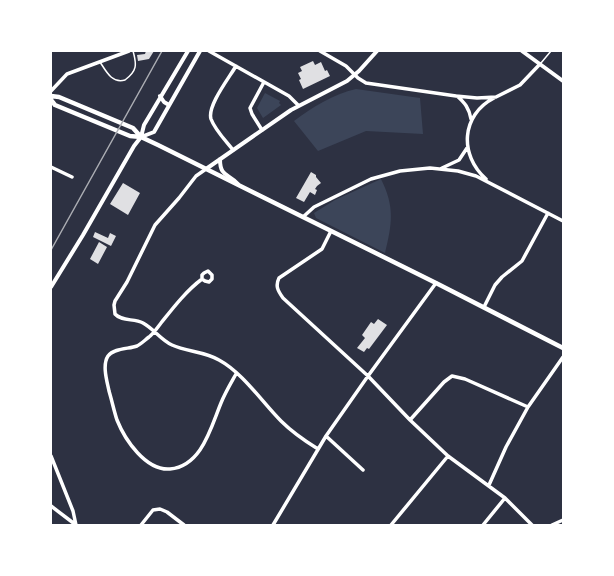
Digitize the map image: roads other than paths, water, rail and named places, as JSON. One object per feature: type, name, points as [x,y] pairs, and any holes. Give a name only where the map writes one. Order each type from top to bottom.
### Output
[{"type":"main road","points":[[51,96],[58,97],[130,126],[141,137]]},
{"type":"main road","points":[[51,100],[55,104],[126,134],[141,137],[332,231],[563,348]]},
{"type":"street","points":[[51,91],[67,74],[129,51]]},
{"type":"street","points":[[51,287],[134,146],[141,137],[144,125],[188,51]]},
{"type":"street","points":[[141,137],[154,132],[200,51]]},
{"type":"street","points":[[209,51],[289,96],[298,106]]},
{"type":"street","points":[[320,51],[346,66],[362,81],[370,84],[456,96],[477,98],[496,97]]},
{"type":"street","points":[[318,449],[286,426],[231,368],[218,359],[203,353],[170,344],[143,323],[119,318],[115,314],[114,310],[115,301],[127,282],[155,225],[181,196],[196,176],[298,106],[344,83],[354,75],[377,51]]},
{"type":"street","points":[[522,51],[563,81]]},
{"type":"street","points":[[471,119],[481,106],[520,85],[540,64]]},
{"type":"street","points":[[233,150],[213,123],[211,113],[214,103],[236,66]]},
{"type":"street","points":[[262,130],[250,108],[264,82]]},
{"type":"street","points":[[160,96],[164,102],[169,105]]},
{"type":"street","points":[[456,96],[465,103],[469,110],[471,119],[467,148],[472,162],[478,172],[490,182]]},
{"type":"street","points":[[441,169],[457,162],[467,148]]},
{"type":"street","points":[[220,159],[220,167],[222,172],[234,179],[239,185]]},
{"type":"street","points":[[51,167],[72,177]]},
{"type":"street","points":[[303,217],[314,208],[371,179],[389,173],[414,169],[441,169],[458,171],[476,176],[563,221]]},
{"type":"street","points":[[484,307],[495,285],[502,276],[522,261],[548,213]]},
{"type":"street","points":[[332,231],[322,249],[282,275],[278,281],[277,289],[283,298],[368,376],[410,420],[448,456],[505,498],[532,525]]},
{"type":"street","points":[[202,279],[178,303],[151,336],[137,345],[113,352],[109,355],[105,367],[117,420],[132,447],[147,462],[156,467],[170,469],[180,467],[197,454],[210,433],[222,401],[236,374]]},
{"type":"street","points":[[274,525],[326,436],[436,283]]},
{"type":"street","points":[[489,486],[506,447],[528,407],[563,357]]},
{"type":"street","points":[[410,420],[444,382],[452,376],[465,379],[528,407]]},
{"type":"street","points":[[326,436],[363,470]]},
{"type":"street","points":[[51,456],[74,512],[76,525]]},
{"type":"street","points":[[391,525],[448,456]]},
{"type":"street","points":[[483,525],[505,498]]},
{"type":"street","points":[[51,506],[76,525]]},
{"type":"street","points":[[141,525],[153,510],[160,508],[184,525]]},
{"type":"street","points":[[552,525],[563,520]]},
{"type":"lane","points":[[100,62],[112,78],[116,80],[125,80],[134,71],[136,64],[133,51]]},
{"type":"lane","points":[[540,64],[550,51]]},
{"type":"railway","points":[[51,250],[162,51]]}]
